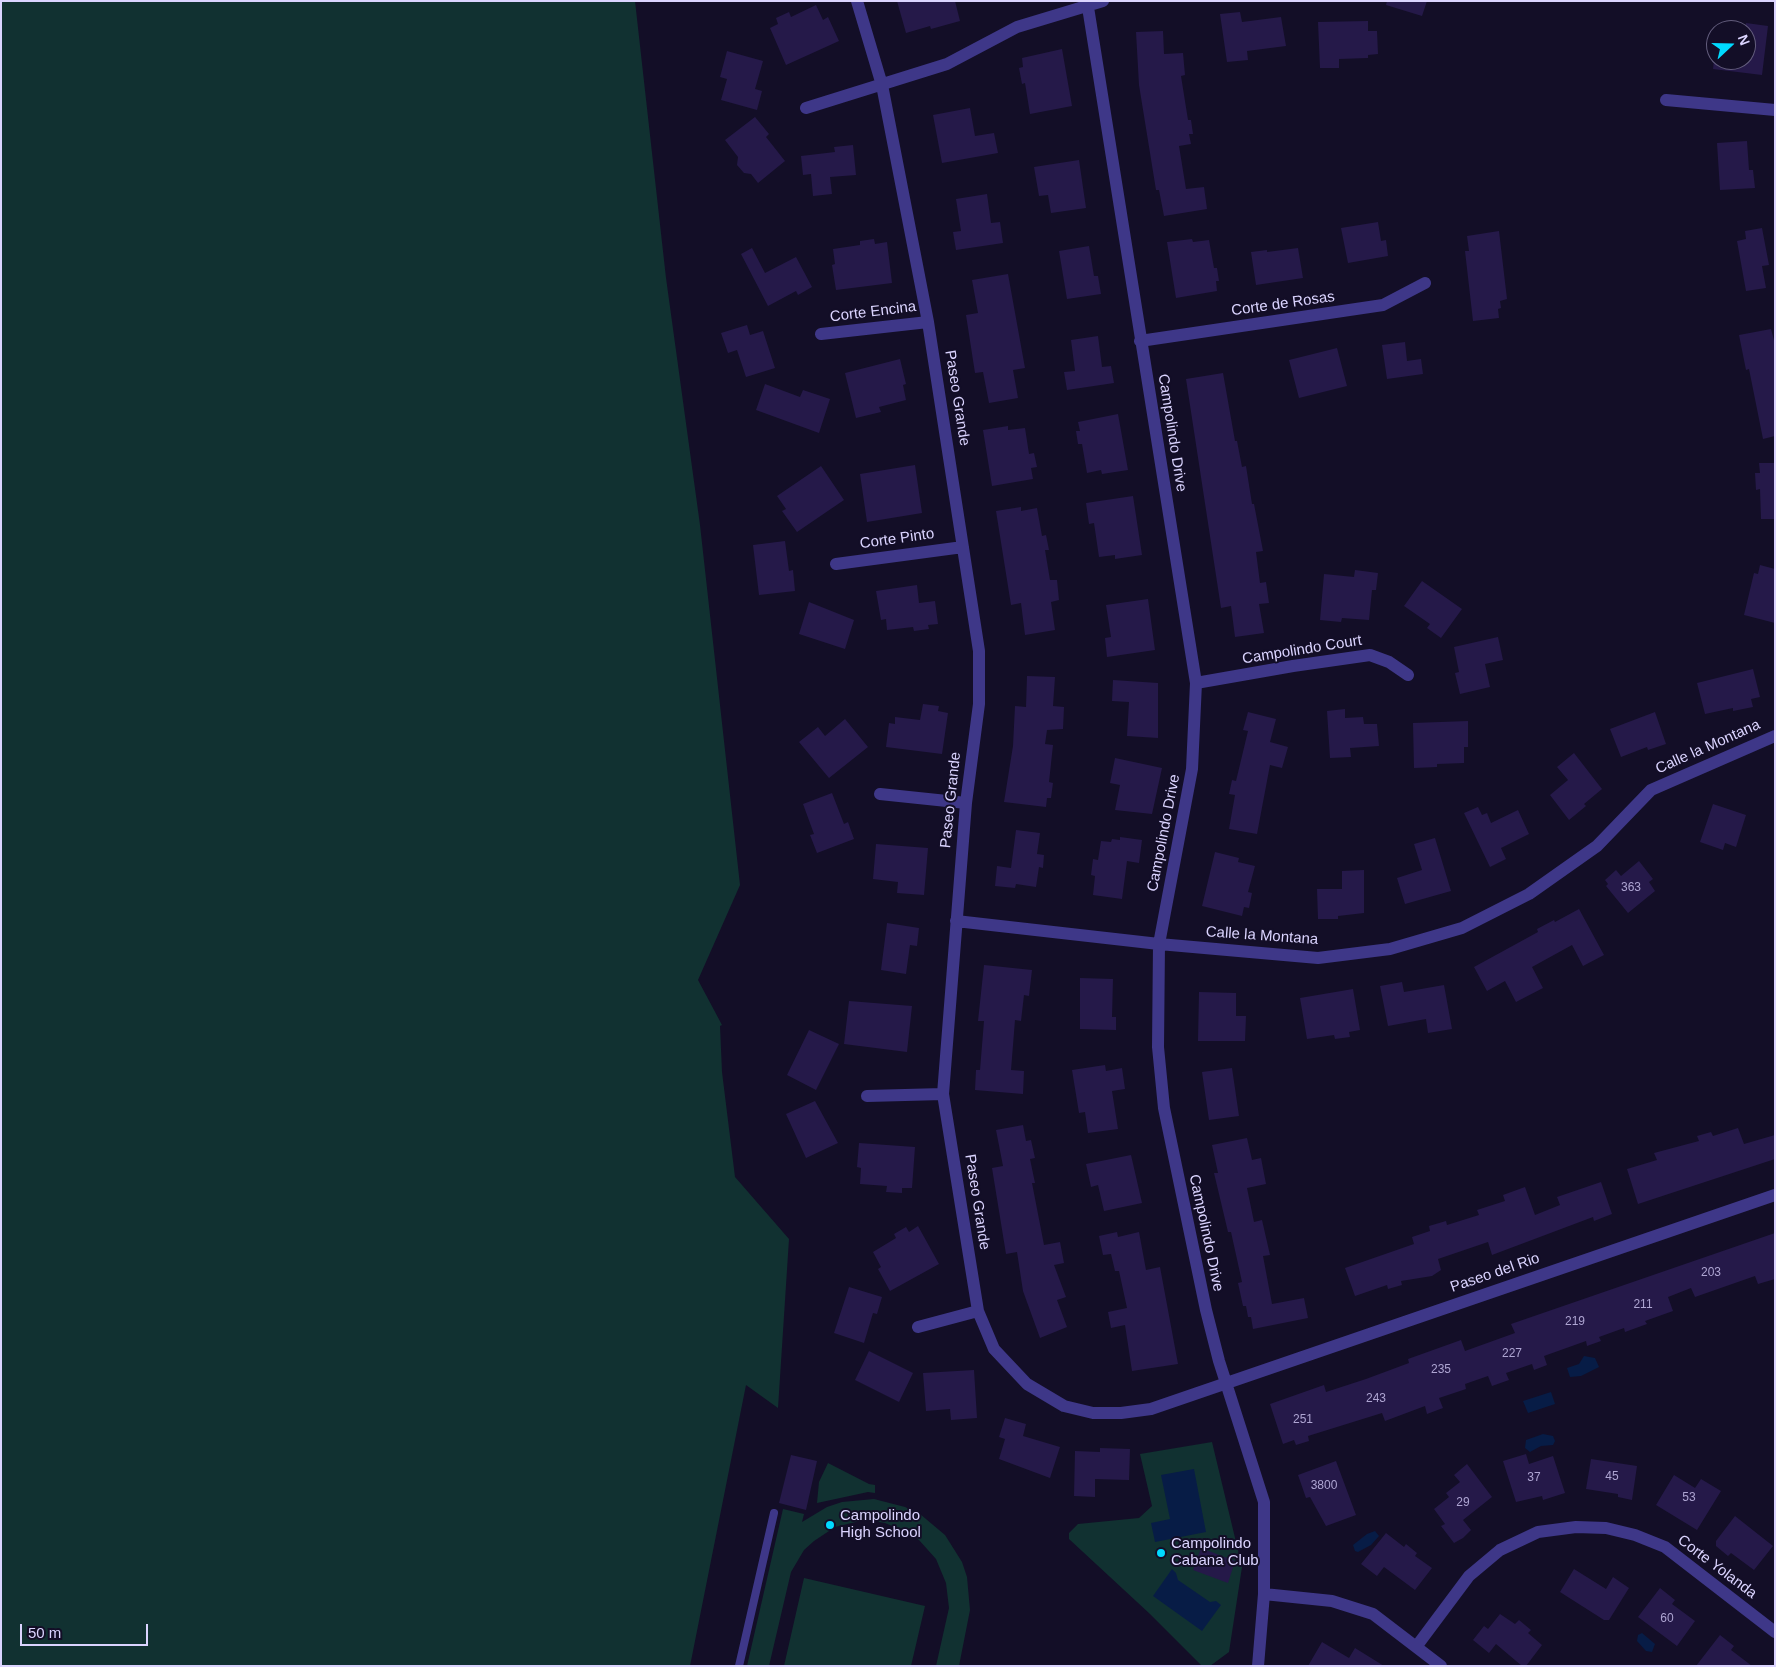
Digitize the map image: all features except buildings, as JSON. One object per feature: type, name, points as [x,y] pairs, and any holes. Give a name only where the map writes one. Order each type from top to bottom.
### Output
[{"type":"street","name":"Paseo Grande","points":[[857,1],[882,85],[928,322],[979,651],[979,704],[966,803],[943,1094],[978,1311],[994,1349],[1027,1384],[1064,1406],[1093,1413],[1121,1413],[1151,1409],[1226,1381]]},
{"type":"street","points":[[806,108],[947,64],[1017,27],[1088,3],[1103,1]]},
{"type":"street","name":"Campolindo Drive","points":[[1088,3],[1140,341],[1196,684],[1192,769],[1159,944],[1158,1047],[1164,1108],[1206,1310],[1264,1502],[1264,1594],[1258,1666]]},
{"type":"street","points":[[1666,100],[1775,110]]},
{"type":"street","name":"Corte de Rosas","points":[[1140,341],[1383,306],[1425,283]]},
{"type":"street","name":"Corte Encina","points":[[821,334],[928,322]]},
{"type":"street","name":"Corte Pinto","points":[[836,564],[963,547]]},
{"type":"street","name":"Campolindo Court","points":[[1196,684],[1293,666],[1370,655],[1389,662],[1408,675]]},
{"type":"street","name":"Calle la Montana","points":[[956,921],[1159,944],[1318,958],[1390,949],[1462,928],[1529,894],[1597,846],[1651,790],[1775,736]]},
{"type":"street","points":[[880,794],[966,803]]},
{"type":"street","points":[[867,1096],[943,1094]]},
{"type":"street","name":"Paseo del Rio","points":[[1226,1381],[1775,1194]]},
{"type":"street","points":[[918,1327],[978,1311]]},
{"type":"street","name":"Corte Yolanda","points":[[1416,1647],[1469,1576],[1500,1550],[1538,1532],[1576,1526],[1606,1528],[1635,1535],[1665,1547],[1775,1632]]},
{"type":"street","points":[[1264,1594],[1332,1601],[1373,1614],[1441,1666]]},
{"type":"lane","points":[[739,1666],[774,1513]]},
{"type":"green space","points":[[1,1],[635,1],[666,278],[700,525],[740,885],[698,980],[722,1025],[720,1026],[722,1072],[735,1177],[789,1239],[778,1408],[746,1385],[690,1666],[1,1666]]},
{"type":"green space","name":"Campolindo Cabana Club","points":[[1212,1442],[1242,1567],[1229,1652],[1210,1666],[1202,1666],[1150,1614],[1069,1539],[1069,1533],[1078,1524],[1139,1518],[1152,1506],[1140,1454]]},
{"type":"green space","points":[[828,1463],[869,1484],[875,1485],[875,1493],[868,1492],[817,1503],[819,1482]]},
{"type":"green space","points":[[874,1499],[905,1507],[920,1514],[945,1535],[962,1562],[967,1577],[970,1610],[959,1666],[936,1666],[949,1608],[946,1583],[936,1559],[919,1540],[909,1533],[885,1523],[860,1521],[835,1527],[804,1550],[791,1572],[769,1666],[747,1666],[783,1509],[804,1514],[802,1522],[827,1507],[842,1502]]},
{"type":"green space","points":[[804,1578],[925,1606],[911,1666],[784,1666]]},
{"type":"water","points":[[1584,1356],[1595,1358],[1599,1367],[1581,1376],[1570,1377],[1567,1368],[1579,1364]]},
{"type":"water","points":[[1551,1392],[1555,1404],[1528,1413],[1523,1401]]},
{"type":"water","points":[[1543,1434],[1553,1436],[1555,1441],[1553,1445],[1541,1446],[1530,1452],[1525,1448],[1526,1440]]},
{"type":"water","points":[[1194,1469],[1206,1532],[1155,1542],[1151,1523],[1170,1519],[1161,1475]]},
{"type":"water","points":[[1375,1531],[1379,1536],[1371,1545],[1358,1552],[1355,1551],[1353,1545],[1367,1534]]},
{"type":"water","points":[[1172,1569],[1176,1573],[1178,1580],[1210,1602],[1216,1601],[1221,1605],[1202,1631],[1153,1596]]},
{"type":"water","points":[[1642,1633],[1655,1644],[1652,1652],[1646,1651],[1637,1641],[1638,1635]]},
{"type":"place","name":"Campolindo High School","points":[[830,1525]]},
{"type":"place","name":"Campolindo Cabana Club","points":[[1161,1553]]}]
